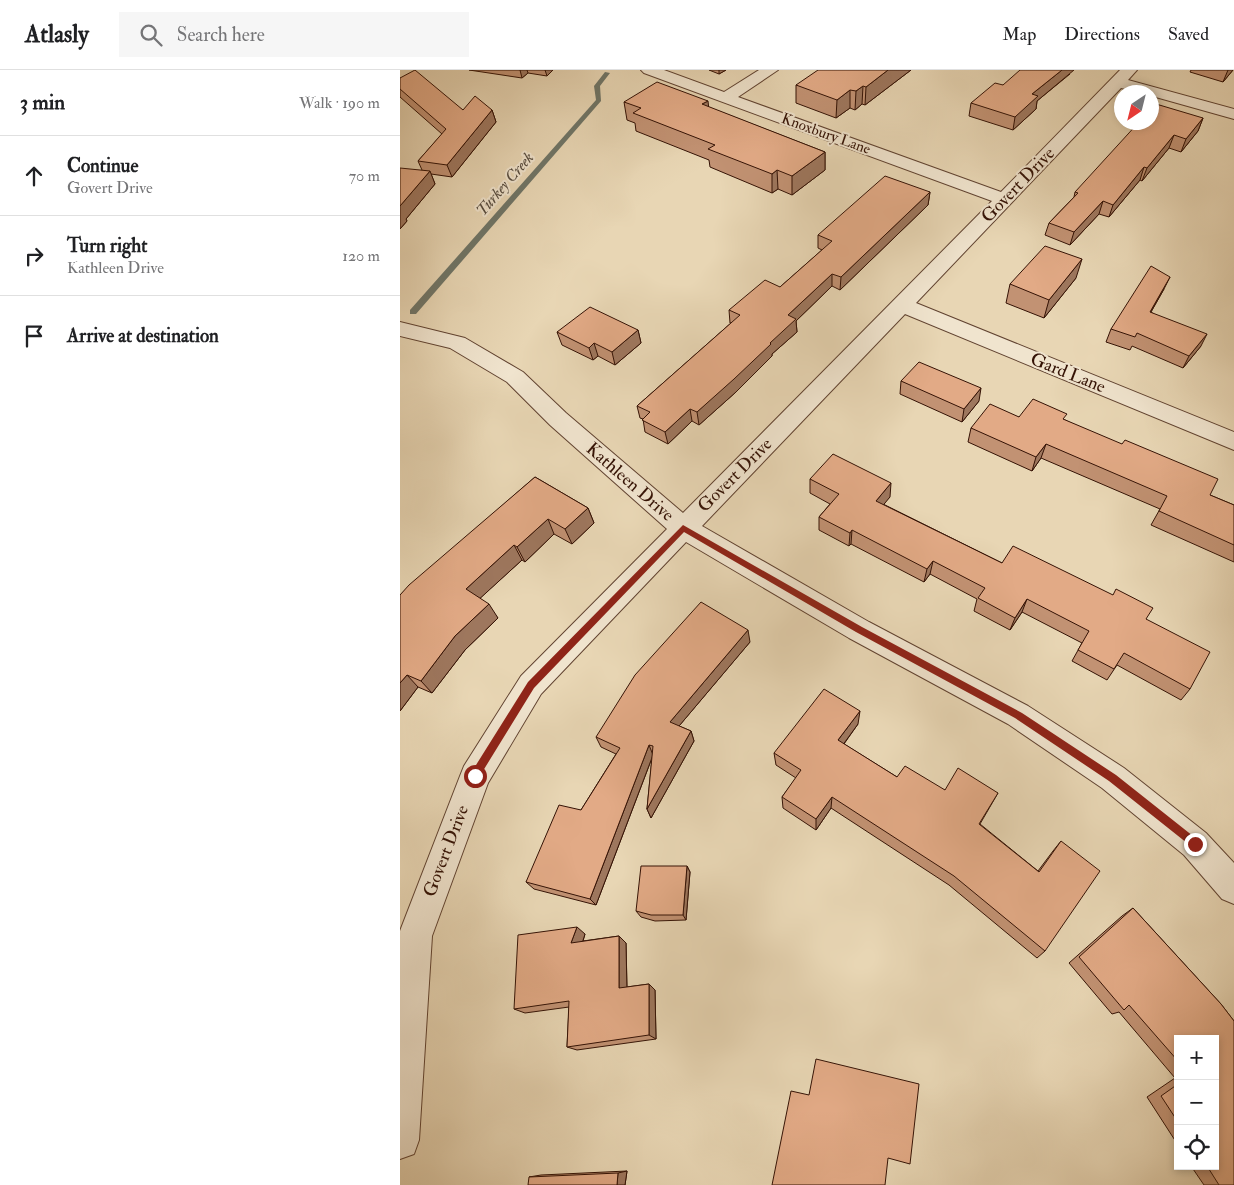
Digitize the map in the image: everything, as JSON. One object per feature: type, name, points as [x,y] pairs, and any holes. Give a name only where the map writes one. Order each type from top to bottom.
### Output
[{"type":"street","name":"Knoxbury Lane","points":[[649,70],[728,97],[1003,199]]},
{"type":"street","points":[[728,97],[770,70]]},
{"type":"street","points":[[1124,76],[1234,114]]},
{"type":"street","name":"Govert Drive","points":[[400,1140],[415,936],[475,776],[531,685],[1124,76]]},
{"type":"street","name":"Gard Lane","points":[[902,305],[1234,441]]},
{"type":"street","name":"Kathleen Drive","points":[[400,329],[457,343],[516,377],[558,419],[683,528],[859,630],[1026,721],[1113,778],[1188,838],[1234,887]]},
{"type":"building","points":[[415,70],[463,110],[475,96],[492,110],[447,165],[418,161],[446,129],[400,89],[400,78]]},
{"type":"building","points":[[818,70],[888,70],[866,87],[863,86],[856,91],[850,90],[837,100],[796,85]]},
{"type":"building","points":[[1020,70],[1062,70],[1032,94],[1038,96],[1015,117],[971,103],[995,83],[1003,85]]},
{"type":"building","points":[[657,82],[708,101],[702,104],[825,152],[792,176],[777,170],[772,174],[708,149],[715,145],[633,113],[641,108],[624,102]]},
{"type":"building","points":[[1159,105],[1203,118],[1186,139],[1174,135],[1147,168],[1144,167],[1113,205],[1103,201],[1074,232],[1049,223],[1078,193],[1075,192],[1132,130],[1159,130]]},
{"type":"building","points":[[400,168],[430,171],[400,206]]},
{"type":"building","points":[[885,176],[930,192],[841,277],[832,274],[788,315],[796,319],[697,412],[690,409],[665,432],[642,420],[650,412],[637,406],[740,315],[729,310],[765,280],[780,287],[832,241],[818,235]]},
{"type":"building","points":[[1045,246],[1082,259],[1049,300],[1010,284]]},
{"type":"building","points":[[1151,266],[1170,277],[1150,312],[1207,334],[1189,356],[1137,333],[1135,337],[1111,329]]},
{"type":"building","points":[[590,307],[638,330],[612,352],[594,343],[589,348],[557,332]]},
{"type":"building","points":[[919,362],[981,388],[964,409],[901,381]]},
{"type":"building","points":[[1033,399],[1067,414],[1063,419],[1122,444],[1125,440],[1218,479],[1210,495],[1234,505],[1234,545],[1159,511],[1167,496],[1046,444],[1036,457],[971,428],[990,404],[1019,417]]},
{"type":"building","points":[[833,454],[891,483],[876,501],[1002,563],[1013,546],[1113,595],[1116,589],[1153,608],[1146,619],[1210,652],[1190,689],[1124,653],[1114,669],[1078,650],[1089,631],[1027,599],[1015,618],[978,598],[985,588],[933,561],[927,569],[852,530],[850,533],[819,517],[839,494],[810,479]]},
{"type":"building","points":[[535,477],[588,508],[565,529],[548,519],[517,547],[514,545],[466,589],[489,604],[455,636],[421,681],[407,675],[400,683],[400,595],[409,585]]},
{"type":"building","points":[[701,602],[748,630],[670,722],[691,731],[647,809],[653,746],[649,745],[590,899],[526,882],[559,805],[581,810],[620,748],[596,737],[635,675]]},
{"type":"building","points":[[824,689],[860,711],[838,740],[897,777],[905,766],[945,790],[958,768],[998,793],[979,824],[1039,872],[1061,841],[1100,871],[1045,951],[954,876],[832,797],[816,819],[782,797],[801,770],[774,753]]},
{"type":"building","points":[[641,866],[687,866],[683,915],[651,915],[636,911]]},
{"type":"building","points":[[1133,908],[1221,1004],[1234,1021],[1234,1185],[1219,1185],[1210,1170],[1219,1170],[1219,1035],[1174,1035],[1174,1056],[1129,1005],[1124,1010],[1079,957]]},
{"type":"building","points":[[577,927],[571,943],[619,936],[619,988],[649,984],[649,1035],[567,1047],[569,1001],[514,1009],[518,935]]},
{"type":"building","points":[[816,1059],[919,1084],[910,1164],[888,1158],[885,1185],[772,1185],[791,1091],[809,1095]]},
{"type":"building","points":[[1174,1087],[1174,1116],[1161,1096]]},
{"type":"building","points":[[618,1173],[617,1185],[528,1185],[529,1177]]},
{"type":"waterway","name":"Turkey Creek","points":[[413,312],[599,100],[597,86],[607,73]]},
{"type":"route","points":[[475,776],[531,685],[683,528],[859,630],[1018,716],[1113,778],[1195,844]]}]
